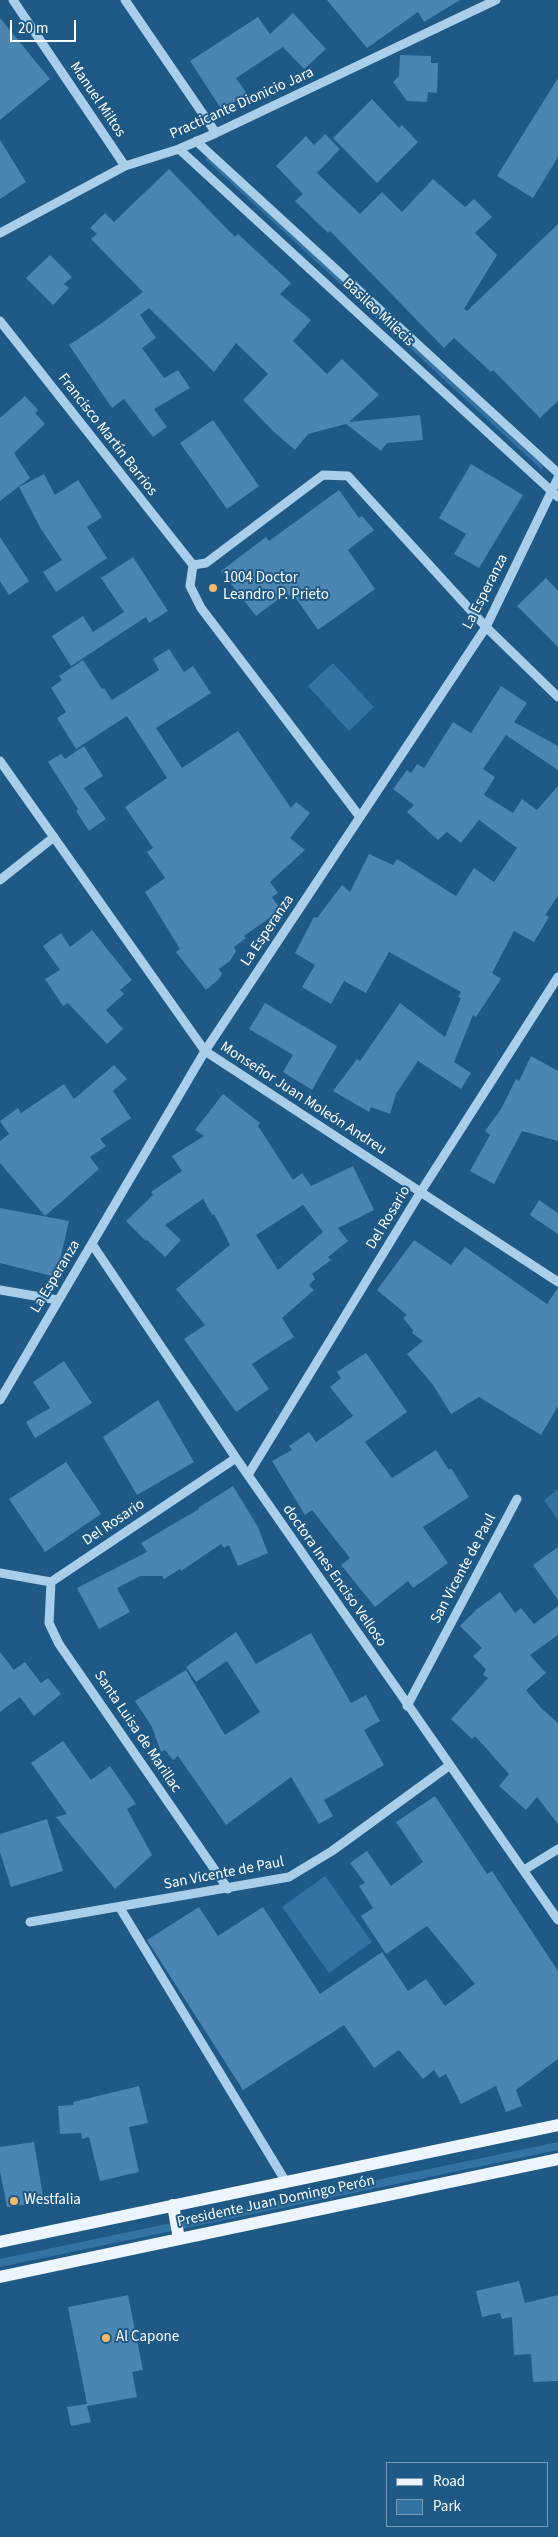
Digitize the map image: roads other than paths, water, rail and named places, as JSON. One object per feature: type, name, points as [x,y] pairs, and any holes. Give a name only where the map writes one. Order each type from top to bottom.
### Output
[{"type":"main road","name":"Presidente Juan Domingo Perón","points":[[0,2242],[558,2125]]},
{"type":"main road","name":"Presidente Juan Domingo Perón","points":[[0,2277],[558,2159]]},
{"type":"main road","points":[[173,2205],[180,2239]]},
{"type":"street","name":"Manuel Miltos","points":[[13,0],[125,166]]},
{"type":"street","points":[[125,0],[216,133]]},
{"type":"street","name":"Practicante Dionicio Jara","points":[[0,233],[125,166],[179,149],[216,133],[496,0]]},
{"type":"street","points":[[196,141],[558,472]]},
{"type":"street","name":"Basileo Milecis","points":[[179,149],[558,497]]},
{"type":"street","name":"Francisco Martín Barrios","points":[[0,321],[193,565]]},
{"type":"street","points":[[360,817],[201,608],[190,586],[193,565],[206,563],[323,475],[348,476],[486,627],[558,697]]},
{"type":"street","name":"La Esperanza","points":[[0,1400],[205,1051],[486,627],[558,478]]},
{"type":"street","name":"Monseñor Juan Moleón Andreu","points":[[0,761],[205,1051],[558,1282]]},
{"type":"street","points":[[0,880],[54,837]]},
{"type":"street","name":"Del Rosario","points":[[248,1475],[420,1193],[558,977]]},
{"type":"street","name":"doctora Ines Enciso Velloso","points":[[92,1244],[236,1458],[407,1706],[558,1920]]},
{"type":"street","points":[[0,1290],[58,1300]]},
{"type":"street","name":"Del Rosario","points":[[51,1582],[236,1458]]},
{"type":"street","name":"San Vicente de Paul","points":[[407,1706],[517,1499]]},
{"type":"street","points":[[0,1573],[51,1582]]},
{"type":"street","name":"Santa Luisa de Marillac","points":[[51,1582],[49,1623],[59,1644],[228,1889]]},
{"type":"street","name":"San Vicente de Paul","points":[[30,1922],[228,1889],[289,1876],[311,1866],[450,1765]]},
{"type":"street","points":[[524,1870],[558,1849]]},
{"type":"street","points":[[120,1908],[286,2182]]},
{"type":"place","name":"1004 Doctor Leandro P. Prieto","points":[[213,588]]},
{"type":"place","name":"Westfalia","points":[[14,2201]]},
{"type":"place","name":"Al Capone","points":[[106,2338]]}]
